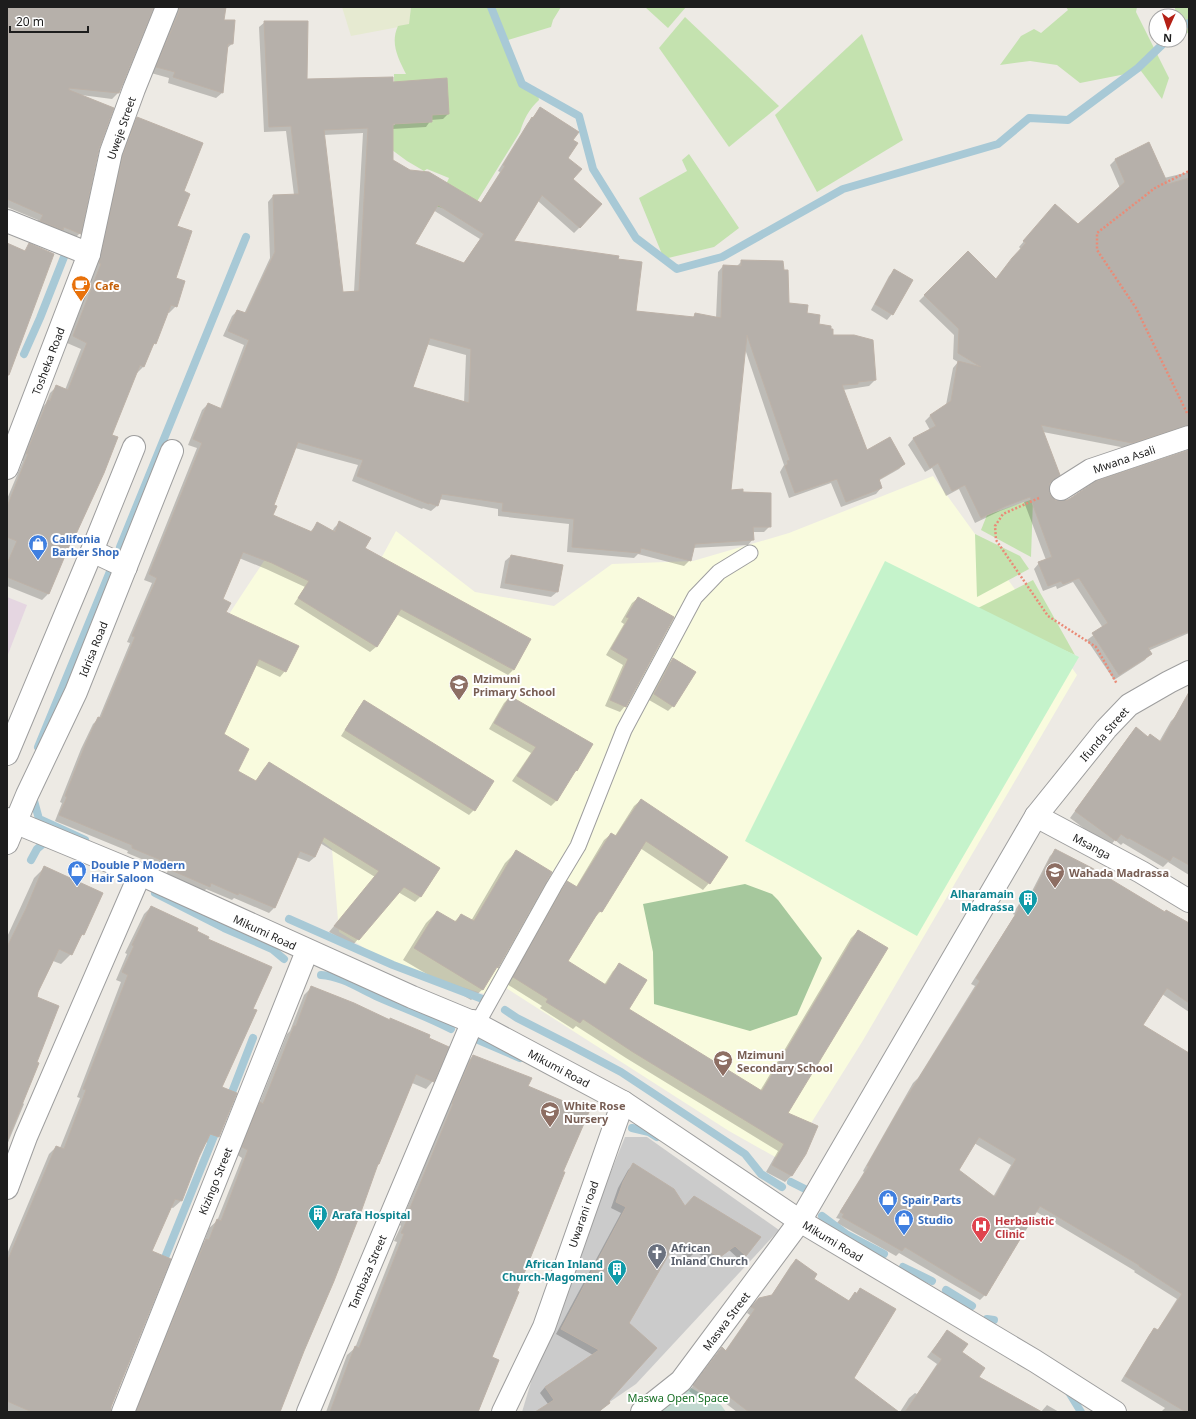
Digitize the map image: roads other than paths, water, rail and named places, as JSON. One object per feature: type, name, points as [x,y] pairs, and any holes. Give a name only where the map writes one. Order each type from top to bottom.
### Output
[{"type":"street","name":"Uweje Street","points":[[89,254],[111,152],[134,89],[167,7]]},
{"type":"street","points":[[7,220],[89,254]]},
{"type":"street","name":"Tosheka Road","points":[[7,468],[89,254]]},
{"type":"street","name":"Mwana Asali","points":[[1061,489],[1091,470],[1189,437]]},
{"type":"street","points":[[7,754],[134,447]]},
{"type":"street","name":"Idrisa Road","points":[[7,843],[11,821],[76,692],[172,451]]},
{"type":"street","points":[[92,551],[126,567]]},
{"type":"street","name":"Ifunda Street","points":[[800,1221],[1036,816],[1106,729],[1129,705],[1189,672]]},
{"type":"street","name":"Msanga","points":[[1036,816],[1141,872],[1189,901]]},
{"type":"street","name":"Mikumi Road","points":[[11,821],[140,874],[412,997],[475,1023],[623,1102],[800,1221],[1035,1361],[1115,1412]]},
{"type":"street","points":[[7,1188],[30,1130],[140,874]]},
{"type":"street","name":"Kizingo Street","points":[[123,1412],[307,950]]},
{"type":"street","name":"Tambaza Street","points":[[308,1412],[475,1023]]},
{"type":"street","name":"Uwarani road","points":[[503,1412],[544,1327],[623,1102]]},
{"type":"street","name":"Maswa Street","points":[[642,1412],[681,1381],[800,1221]]},
{"type":"lane","points":[[475,1023],[578,846],[624,730],[695,597],[719,572],[750,553]]},
{"type":"waterway","points":[[491,7],[522,84],[579,116],[593,169],[636,238],[677,269],[722,257],[843,189],[998,144],[1029,118],[1068,120],[1138,68],[1159,48]]},
{"type":"waterway","points":[[120,547],[246,237]]},
{"type":"waterway","points":[[24,354],[66,252],[60,250]]},
{"type":"waterway","points":[[38,747],[111,569]]},
{"type":"waterway","points":[[33,797],[39,819],[85,840]]},
{"type":"waterway","points":[[31,860],[37,849],[44,843],[50,845]]},
{"type":"waterway","points":[[155,893],[224,928],[272,949],[284,959]]},
{"type":"waterway","points":[[289,919],[393,965],[485,1000]]},
{"type":"waterway","points":[[321,975],[343,980],[451,1029]]},
{"type":"waterway","points":[[505,1010],[517,1018],[621,1072],[745,1154],[761,1174],[782,1187]]},
{"type":"waterway","points":[[229,1100],[253,1038]]},
{"type":"waterway","points":[[476,1039],[520,1058]]},
{"type":"waterway","points":[[162,1265],[218,1126]]},
{"type":"waterway","points":[[632,1128],[649,1132],[657,1137]]},
{"type":"waterway","points":[[791,1182],[805,1189]]},
{"type":"waterway","points":[[822,1216],[846,1234],[884,1254]]},
{"type":"waterway","points":[[903,1267],[932,1281]]},
{"type":"waterway","points":[[946,1290],[972,1306]]},
{"type":"waterway","points":[[987,1319],[994,1320]]},
{"type":"waterway","points":[[1067,1389],[1081,1412]]},
{"type":"place","name":"Cafe","points":[[81,302]]},
{"type":"place","name":"Califonia Barber Shop","points":[[38,561]]},
{"type":"place","name":"Mzimuni Primary School","points":[[459,701]]},
{"type":"place","name":"Double P Modern Hair Saloon","points":[[77,887]]},
{"type":"place","name":"Wahada Madrassa","points":[[1055,889]]},
{"type":"place","name":"Alharamain Madrassa","points":[[1028,916]]},
{"type":"place","name":"Mzimuni Secondary School","points":[[723,1077]]},
{"type":"place","name":"White Rose Nursery","points":[[550,1128]]},
{"type":"place","name":"Spair Parts","points":[[888,1216]]},
{"type":"place","name":"Arafa Hospital","points":[[318,1231]]},
{"type":"place","name":"Studio","points":[[904,1236]]},
{"type":"place","name":"Herbalistic Clinic","points":[[981,1243]]},
{"type":"place","name":"African Inland Church","points":[[657,1270]]},
{"type":"place","name":"African Inland Church-Magomeni","points":[[617,1286]]},
{"type":"park label","name":"Maswa Open Space","points":[[678,1397]]}]
